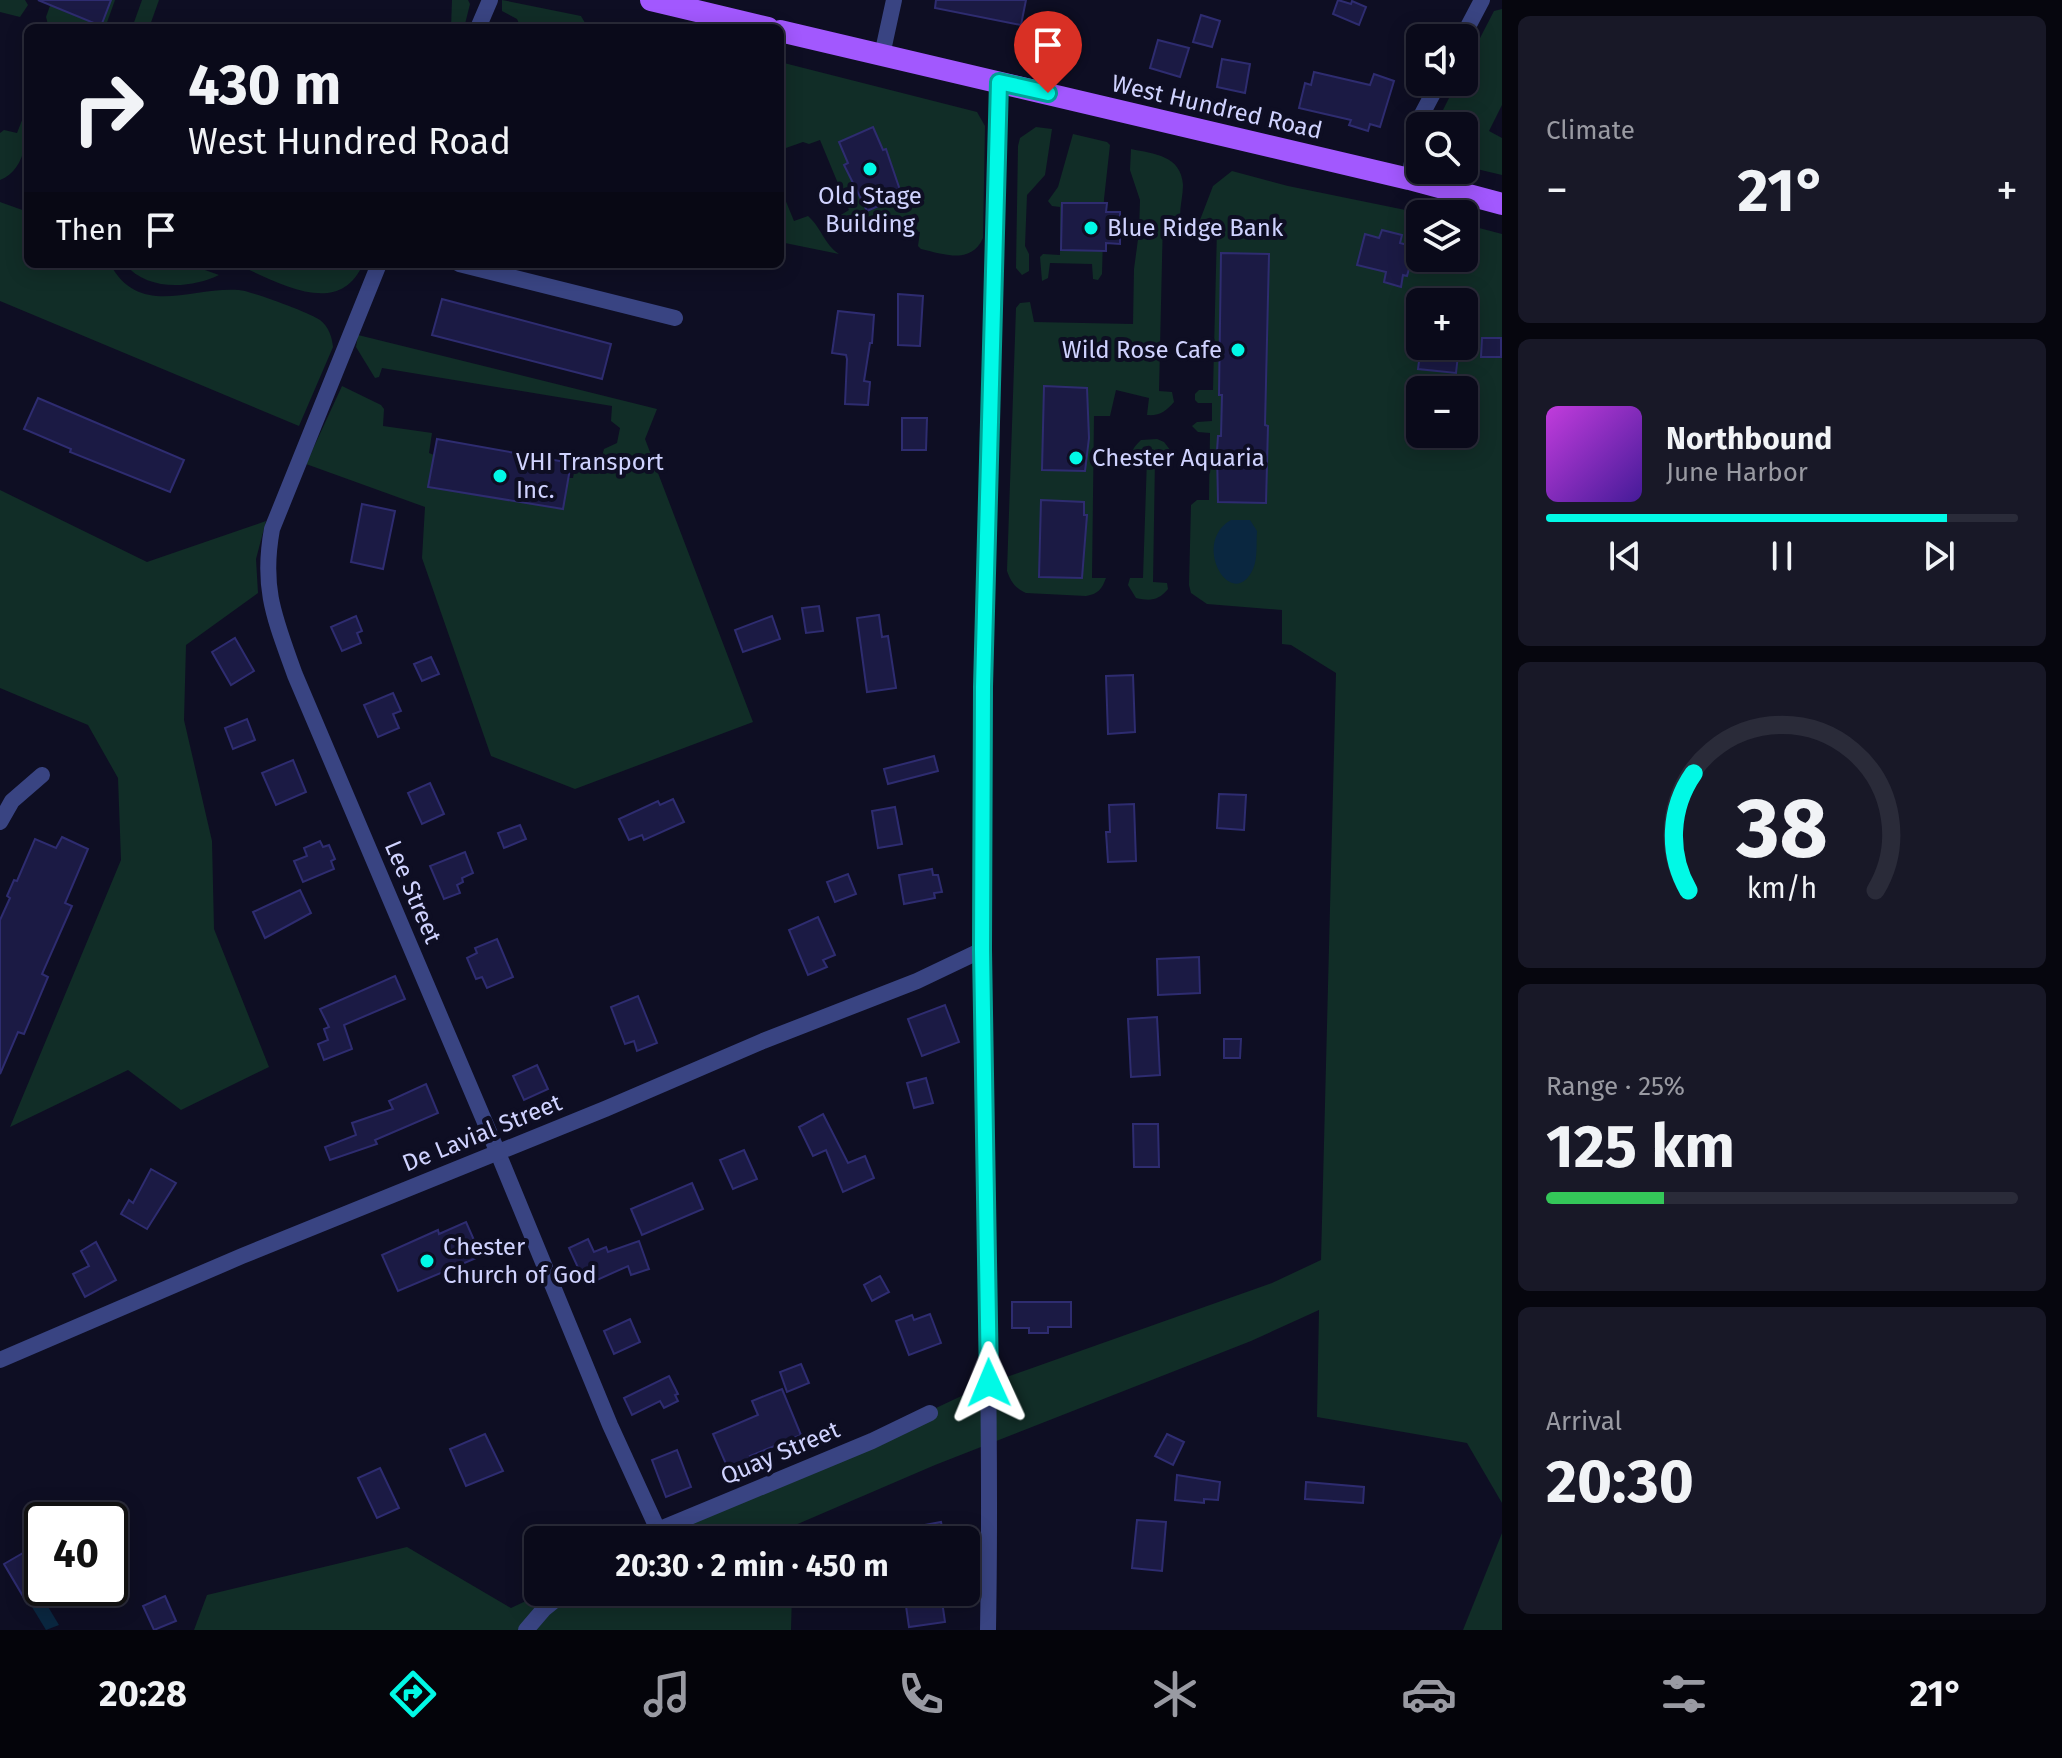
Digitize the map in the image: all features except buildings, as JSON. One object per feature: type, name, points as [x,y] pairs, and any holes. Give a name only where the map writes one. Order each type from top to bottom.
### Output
[{"type":"main road","points":[[651,0],[751,24]]},
{"type":"main road","name":"West Hundred Road","points":[[784,32],[1406,178]]},
{"type":"main road","name":"West Hundred Road","points":[[1428,184],[1502,204]]},
{"type":"street","points":[[480,24],[490,0]]},
{"type":"street","points":[[882,55],[894,0]]},
{"type":"street","points":[[1469,24],[1482,0]]},
{"type":"street","points":[[988,1630],[991,1467],[982,950],[983,687],[999,82]]},
{"type":"street","name":"Lee Street","points":[[377,268],[272,529],[267,557],[267,585],[273,614],[295,675],[654,1526]]},
{"type":"street","points":[[475,268],[675,318]]},
{"type":"street","points":[[0,822],[12,801],[42,775]]},
{"type":"street","name":"De Lavial Street","points":[[0,1360],[228,1262],[763,1041],[917,981],[982,950]]},
{"type":"street","name":"Quay Street","points":[[678,1526],[930,1413]]},
{"type":"street","points":[[527,1628],[548,1606]]},
{"type":"green space","points":[[0,0],[25,0],[28,5],[20,17],[0,12]]},
{"type":"green space","points":[[52,0],[115,0],[106,24],[48,24],[46,17]]},
{"type":"green space","points":[[142,0],[159,0],[150,24],[133,24]]},
{"type":"green space","points":[[452,0],[468,0],[470,4],[465,24],[451,24]]},
{"type":"green space","points":[[502,0],[581,16],[586,24],[519,24],[517,19],[502,11]]},
{"type":"green space","points":[[1502,9],[1502,105],[1489,131],[1502,138],[1502,175],[1478,169],[1478,112],[1442,112],[1450,96],[1478,96],[1478,42],[1494,11]]},
{"type":"green space","points":[[784,63],[977,112],[985,126],[983,238],[971,252],[956,256],[921,249],[918,246],[920,232],[858,217],[855,230],[847,232],[836,218],[849,210],[820,140],[809,144],[803,142],[784,149]]},
{"type":"green space","points":[[24,115],[21,158],[9,175],[0,180],[0,133],[4,130],[17,133]]},
{"type":"green space","points":[[1036,127],[1052,129],[1045,175],[1027,195],[1025,246],[1029,254],[1029,271],[1022,275],[1016,268],[1018,146],[1020,138]]},
{"type":"green space","points":[[1073,134],[1110,145],[1104,199],[1102,274],[1098,280],[1093,279],[1092,264],[1050,263],[1048,278],[1042,281],[1040,257],[1043,254],[1060,255],[1060,207],[1052,206],[1048,201],[1058,187]]},
{"type":"green space","points":[[1131,149],[1172,162],[1181,175],[1183,185],[1180,216],[1163,218],[1159,391],[1172,392],[1174,402],[1156,415],[1147,415],[1149,398],[1116,390],[1110,416],[1094,416],[1092,578],[1106,578],[1101,588],[1086,596],[1026,593],[1014,584],[1007,571],[1016,308],[1020,303],[1030,302],[1034,322],[1133,324],[1140,200],[1130,170]]},
{"type":"green space","points":[[1232,171],[1406,210],[1406,272],[1478,272],[1478,228],[1502,234],[1502,1503],[1467,1443],[1317,1417],[1319,1310],[1251,1341],[935,1465],[793,1526],[685,1526],[987,1384],[1272,1283],[1321,1260],[1336,673],[1291,645],[1282,644],[1282,610],[1207,604],[1191,593],[1191,505],[1197,500],[1209,500],[1210,433],[1198,432],[1192,426],[1197,422],[1212,421],[1212,403],[1198,403],[1195,394],[1199,390],[1213,390],[1217,229],[1200,226],[1213,186]]},
{"type":"green space","points":[[784,197],[794,221],[808,216],[839,254],[784,243]]},
{"type":"green space","points":[[0,202],[24,211],[24,268],[113,268],[122,281],[136,291],[152,295],[221,290],[255,294],[320,320],[330,332],[333,347],[299,426],[0,301]]},
{"type":"green space","points":[[129,268],[199,268],[219,275],[195,283],[169,285],[134,273]]},
{"type":"green space","points":[[244,268],[360,268],[352,281],[338,290],[322,293],[287,286]]},
{"type":"green space","points":[[358,335],[657,409],[645,439],[753,722],[575,789],[491,756],[422,558],[425,507],[306,464],[342,386],[381,405],[384,409],[383,426],[432,433],[429,453],[434,455],[429,487],[545,500],[569,478],[573,478],[577,457],[601,460],[604,449],[617,443],[620,428],[611,421],[612,406],[382,368],[379,377],[375,378],[356,347]]},
{"type":"green space","points":[[1141,440],[1164,442],[1174,455],[1170,459],[1155,459],[1153,582],[1167,583],[1168,589],[1157,598],[1146,600],[1136,598],[1128,585],[1130,578],[1143,578],[1147,458],[1134,457],[1133,452]]},
{"type":"green space","points":[[0,490],[147,562],[266,521],[256,559],[258,593],[186,645],[184,720],[212,841],[214,929],[269,1067],[181,1110],[128,1070],[10,1127],[121,860],[118,778],[88,725],[0,688]]},
{"type":"green space","points":[[1502,1533],[1502,1630],[1463,1630]]},
{"type":"green space","points":[[407,1547],[511,1608],[524,1602],[524,1606],[792,1606],[791,1630],[194,1630],[207,1595]]},
{"type":"water","points":[[1231,520],[1250,520],[1257,531],[1253,569],[1244,581],[1235,584],[1219,570],[1214,557],[1214,544],[1219,531]]},
{"type":"water","points":[[48,1606],[59,1625],[46,1630],[32,1607]]},
{"type":"place","name":"Old Stage Building","points":[[870,169]]},
{"type":"place","name":"Blue Ridge Bank","points":[[1091,228]]},
{"type":"place","name":"Wild Rose Cafe","points":[[1238,350]]},
{"type":"place","name":"Chester Aquaria","points":[[1076,458]]},
{"type":"place","name":"VHI Transport Inc.","points":[[500,476]]},
{"type":"place","name":"Chester Church of God","points":[[427,1261]]},
{"type":"route","points":[[989,1383],[982,950],[983,687],[999,82],[1048,93]]}]
